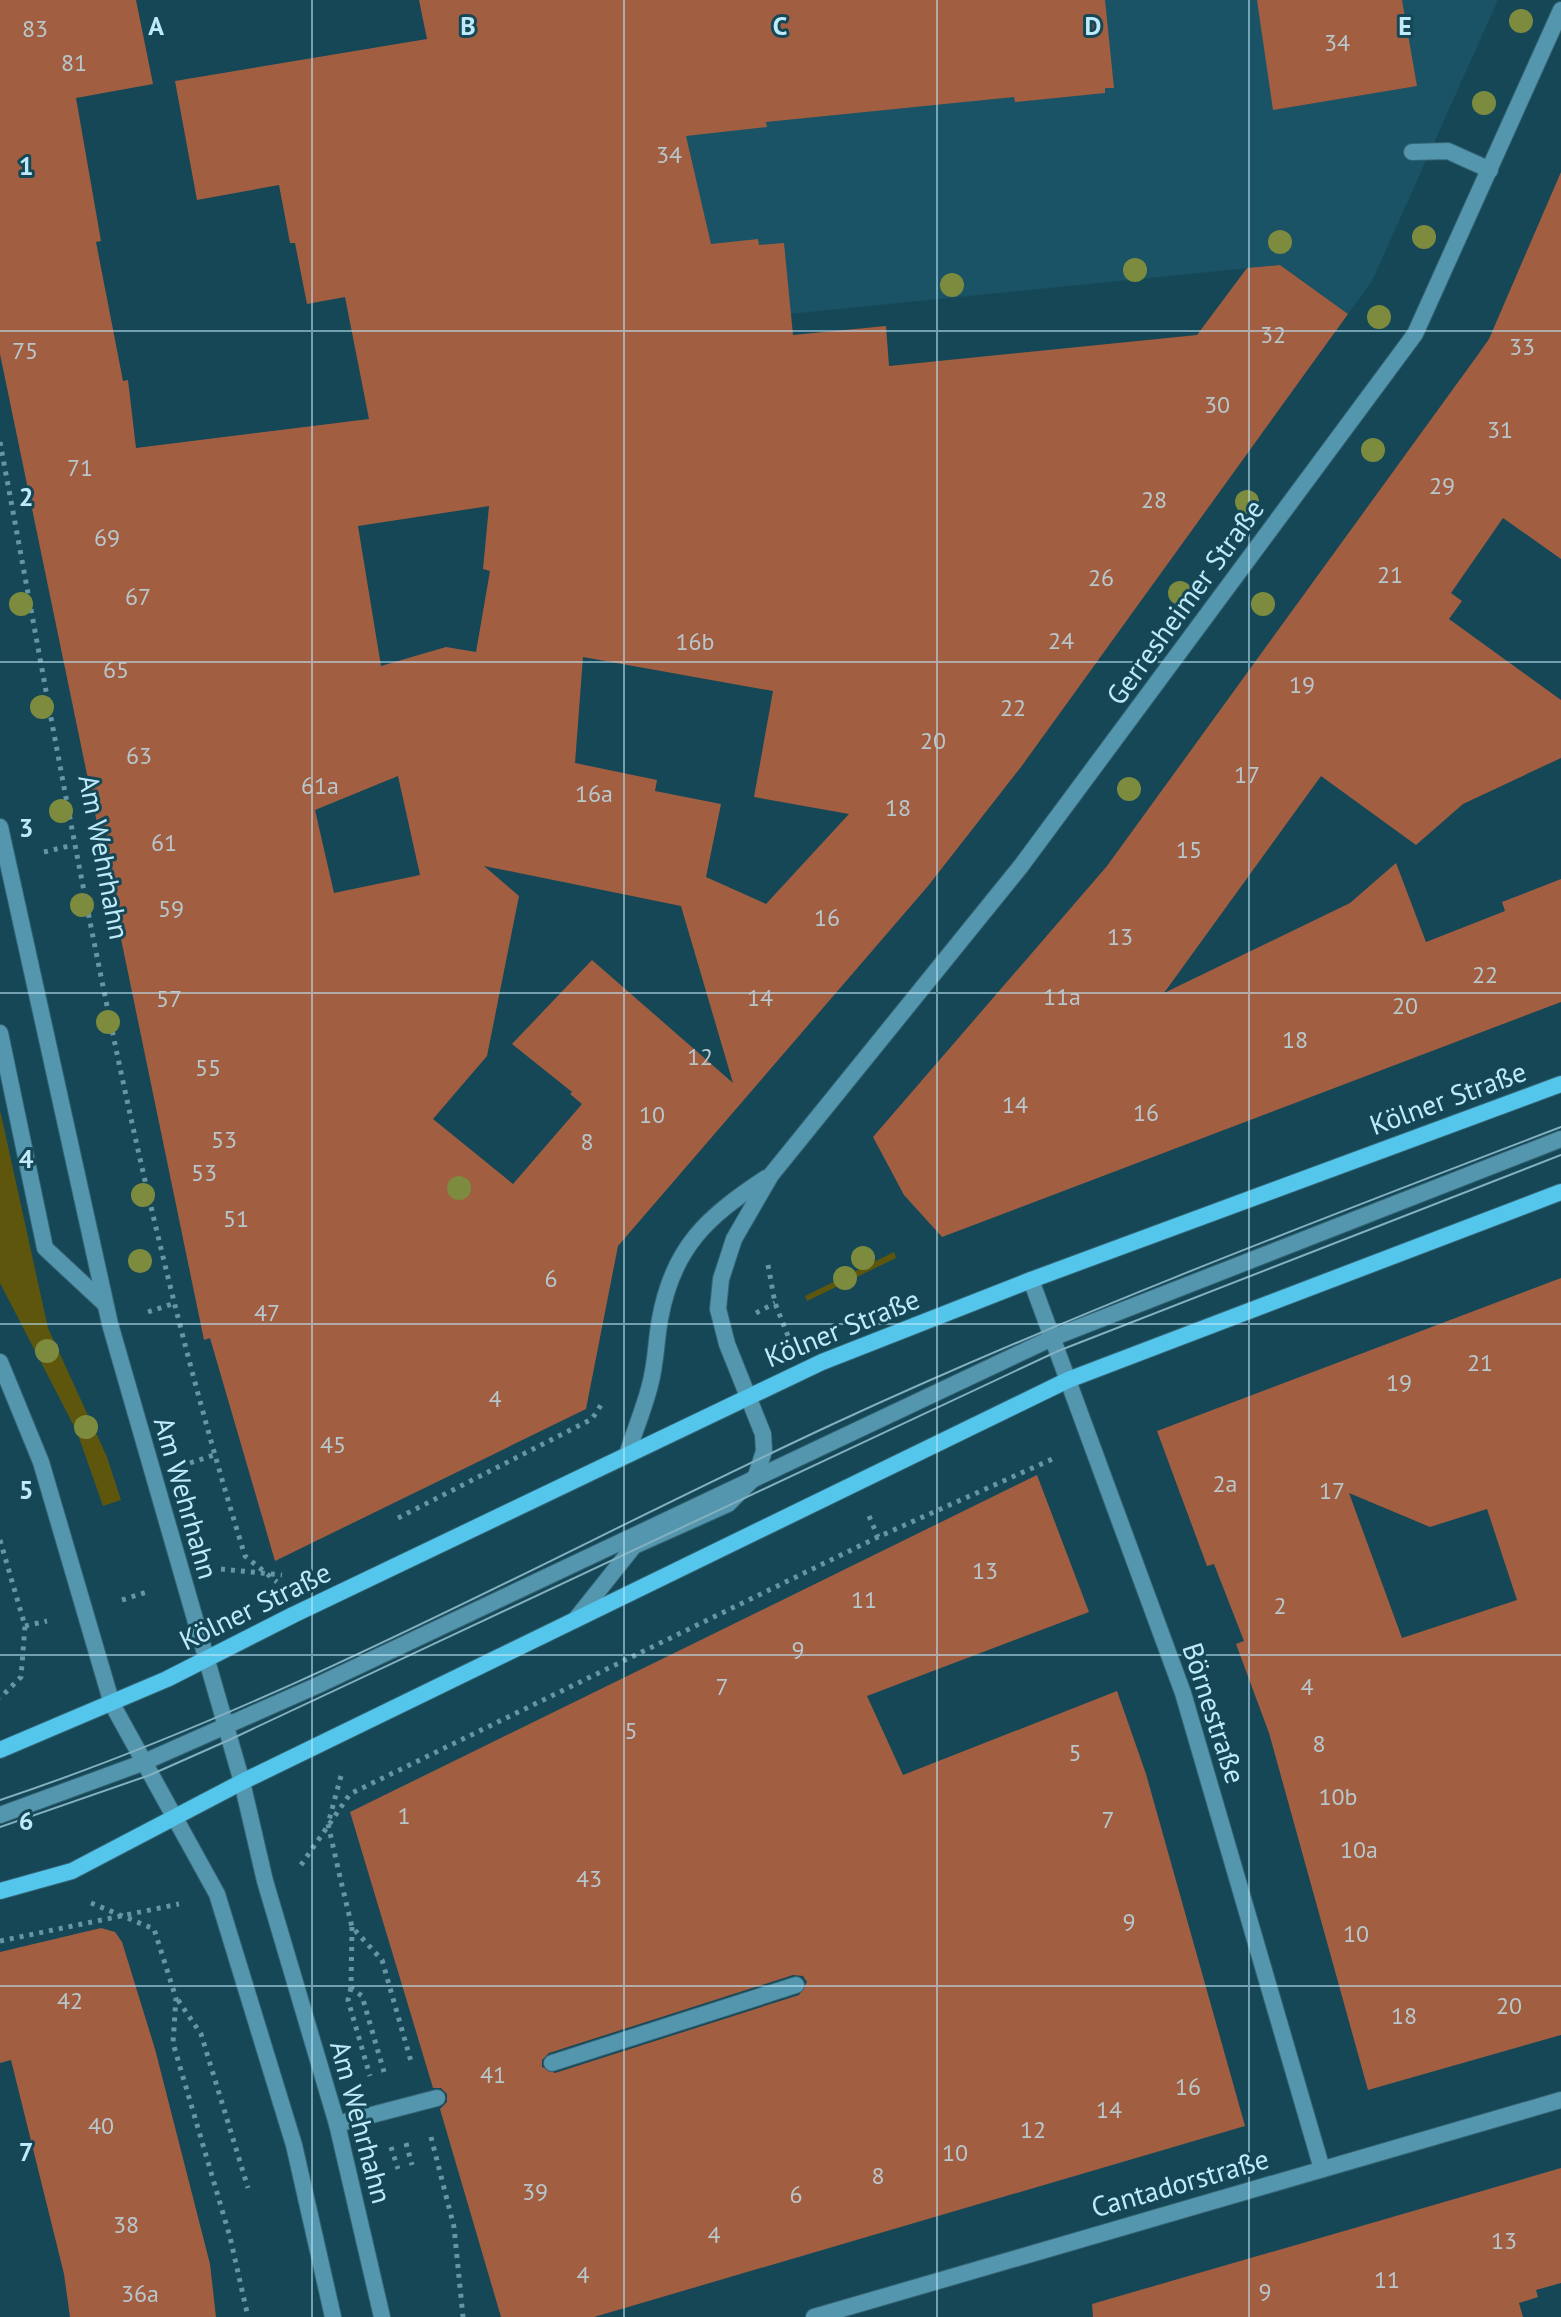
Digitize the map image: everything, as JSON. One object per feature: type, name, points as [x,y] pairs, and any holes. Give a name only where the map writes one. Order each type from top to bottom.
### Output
[{"type":"main road","name":"Kölner Straße","points":[[0,1750],[167,1679],[747,1396],[1031,1280],[1561,1084]]},
{"type":"main road","points":[[0,1891],[72,1871],[242,1782],[1068,1380],[1561,1192]]},
{"type":"street","name":"Gerresheimer Straße","points":[[756,1476],[764,1451],[763,1434],[727,1344],[718,1309],[721,1279],[734,1239],[771,1175],[1021,866],[1415,334],[1561,10]]},
{"type":"street","points":[[1412,152],[1448,151],[1490,170]]},
{"type":"street","name":"Am Wehrhahn","points":[[0,827],[105,1304],[242,1782],[265,1881],[337,2124],[382,2317]]},
{"type":"street","points":[[0,1033],[45,1248],[105,1304]]},
{"type":"street","points":[[0,1815],[142,1763],[226,1727],[1052,1338],[1561,1139]]},
{"type":"street","name":"Gerresheimer Straße","points":[[627,1455],[651,1384],[663,1304],[676,1264],[690,1241],[725,1205],[771,1175]]},
{"type":"street","name":"Börnestraße","points":[[1031,1280],[1183,1693],[1322,2169]]},
{"type":"street","points":[[0,1362],[41,1462],[112,1704],[217,1894],[294,2145],[333,2317]]},
{"type":"street","points":[[575,1620],[634,1546],[728,1504],[756,1476]]},
{"type":"street","points":[[552,2063],[796,1985]]},
{"type":"street","points":[[337,2124],[430,2100]]},
{"type":"street","name":"Cantadorstraße","points":[[814,2317],[1561,2100]]},
{"type":"path","name":"Am Wehrhahn","points":[[0,442],[73,845],[173,1304],[245,1556],[283,1587]]},
{"type":"path","points":[[40,853],[73,845]]},
{"type":"path","points":[[769,1258],[768,1270],[775,1303],[790,1342]]},
{"type":"path","name":"Kölner Straße","points":[[756,1313],[775,1303]]},
{"type":"path","points":[[147,1313],[173,1304]]},
{"type":"path","points":[[397,1519],[592,1419],[608,1395]]},
{"type":"path","points":[[296,1873],[350,1794],[878,1537],[1071,1451]]},
{"type":"path","points":[[190,1463],[214,1455]]},
{"type":"path","points":[[868,1515],[878,1537]]},
{"type":"path","points":[[0,1540],[25,1626],[21,1677],[0,1698]]},
{"type":"path","name":"Kölner Straße","points":[[227,1567],[285,1576]]},
{"type":"path","points":[[10,1575],[21,1573]]},
{"type":"path","points":[[129,1597],[139,1594]]},
{"type":"path","points":[[25,1626],[44,1621]]},
{"type":"path","points":[[342,1769],[328,1824],[352,1927],[348,2000]]},
{"type":"path","points":[[88,1902],[154,1929],[176,1998],[201,2034],[248,2188]]},
{"type":"path","points":[[0,1941],[167,1908]]},
{"type":"path","points":[[352,1927],[382,1960],[430,2100],[454,2227],[463,2317]]},
{"type":"path","points":[[351,1988],[362,1996]]},
{"type":"path","points":[[176,1998],[173,2043],[230,2237],[248,2317]]},
{"type":"shaded area","points":[[657,0],[1498,0],[1372,281],[1348,314],[1280,265],[678,325]]},
{"type":"shaded area","points":[[0,1110],[48,1328],[107,1457],[121,1500],[103,1506],[77,1432],[0,1283]]},
{"type":"shaded area","points":[[894,1252],[896,1258],[807,1301],[805,1296]]},
{"type":"building","points":[[0,0],[136,0],[153,84],[76,98],[101,241],[96,242],[123,381],[128,380],[136,448],[369,419],[345,297],[307,304],[295,243],[290,243],[279,185],[197,200],[175,81],[427,39],[419,0],[1105,0],[1114,88],[1105,88],[1105,93],[1015,102],[1014,97],[766,122],[767,127],[686,136],[711,244],[758,239],[759,245],[784,243],[793,335],[886,326],[889,366],[1197,335],[1247,268],[1280,265],[1348,314],[1021,767],[928,886],[618,1246],[586,1409],[275,1561],[210,1338],[204,1340],[0,354]],"holes":[[[489,506],[483,569],[490,571],[476,652],[446,647],[381,666],[358,526]],[[583,657],[773,691],[754,797],[849,814],[766,904],[706,877],[721,804],[655,791],[657,780],[575,763]],[[398,776],[420,875],[334,893],[315,810]],[[484,866],[681,906],[733,1083],[592,960],[512,1044],[572,1092],[570,1094],[582,1104],[513,1184],[433,1119],[487,1056],[519,896]]]},
{"type":"building","points":[[1257,0],[1402,0],[1417,86],[1273,110]]},
{"type":"building","points":[[1561,172],[1561,559],[1503,518],[1451,593],[1462,601],[1449,619],[1561,700],[1561,758],[1463,804],[1416,845],[1321,776],[1164,993],[1350,903],[1396,863],[1426,942],[1505,911],[1502,902],[1561,879],[1561,1002],[942,1237],[904,1195],[873,1137],[1107,866],[1477,356],[1489,339]]},
{"type":"building","points":[[1561,1278],[1561,2035],[1368,2090],[1269,1733],[1236,1644],[1244,1641],[1214,1564],[1207,1566],[1157,1431]],"holes":[[[1349,1493],[1430,1527],[1487,1509],[1517,1600],[1402,1638]]]},
{"type":"building","points":[[1037,1475],[1089,1612],[867,1696],[903,1775],[1117,1691],[1146,1774],[1245,2126],[594,2317],[501,2317],[440,2109],[447,2102],[447,2094],[441,2088],[433,2088],[350,1812]],"holes":[[[793,1975],[803,1976],[807,1982],[799,1995],[555,2073],[542,2067],[542,2060],[549,2053]]]},
{"type":"building","points":[[101,1928],[115,1932],[122,1942],[155,2049],[210,2264],[216,2317],[70,2317],[64,2274],[11,2060],[0,2063],[0,1952]]},
{"type":"building","points":[[1561,2168],[1561,2283],[1536,2290],[1538,2297],[1519,2303],[1523,2317],[1093,2317],[1092,2304]]},
{"type":"tram line","points":[[0,1800],[107,1762],[318,1673],[833,1424],[1013,1344],[1561,1127]]},
{"type":"tram line","points":[[0,1827],[150,1775],[229,1740],[1058,1351],[1561,1155]]}]
